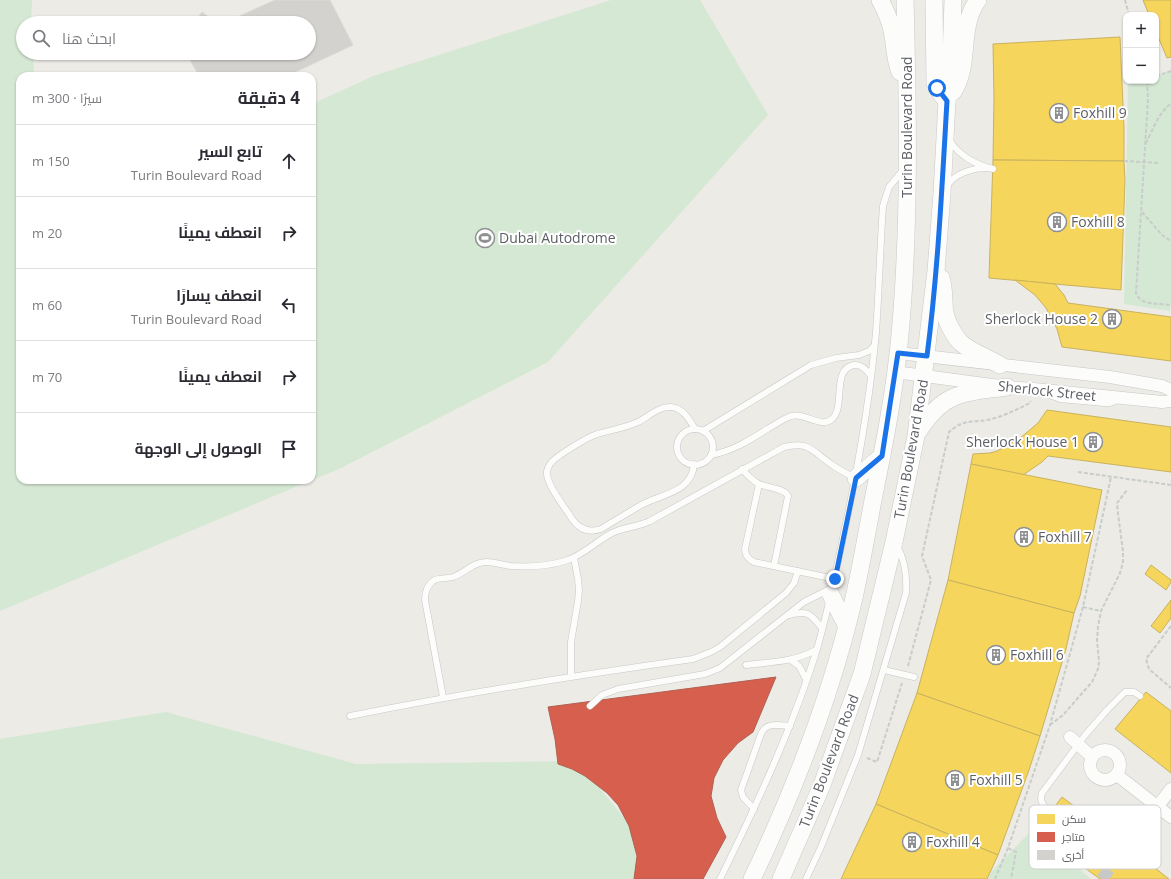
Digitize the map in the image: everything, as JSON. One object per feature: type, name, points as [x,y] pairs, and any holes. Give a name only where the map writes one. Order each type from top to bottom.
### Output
[{"type":"main road","points":[[880,0],[890,22],[898,67],[901,74],[907,80]]},
{"type":"main road","name":"Turin Boulevard Road","points":[[752,879],[776,828],[805,759],[828,690],[854,599],[882,456],[898,353],[905,274],[908,165],[905,0]]},
{"type":"main road","points":[[934,0],[935,83],[947,101],[956,88],[961,76],[964,63],[966,34],[970,18],[978,0]]},
{"type":"main road","name":"Turin Boulevard Road","points":[[781,879],[822,785],[862,674],[894,542],[916,436],[927,356],[936,271],[951,60],[953,0]]},
{"type":"main road","points":[[936,271],[944,286],[945,313],[955,335],[961,343],[1000,364]]},
{"type":"main road","points":[[916,436],[927,417],[948,399],[969,392],[1007,387]]},
{"type":"main road","points":[[856,478],[882,456]]},
{"type":"main road","points":[[832,592],[846,625]]},
{"type":"main road","points":[[854,599],[860,612],[860,619],[845,673],[850,679],[856,678],[862,674]]},
{"type":"street","name":"Sherlock Street","points":[[898,353],[1124,380],[1162,386],[1171,390]]},
{"type":"street","name":"Sherlock Street","points":[[895,372],[1007,387],[1162,402],[1171,401]]},
{"type":"street","points":[[1121,398],[1124,380]]},
{"type":"street","points":[[1074,741],[1092,757]]},
{"type":"street","points":[[1104,750],[1114,752],[1120,760],[1119,770],[1116,775],[1108,780],[1098,779],[1094,776],[1090,767],[1092,757],[1095,753],[1104,750]]},
{"type":"street","points":[[1116,775],[1155,805]]},
{"type":"street","points":[[1159,805],[1171,789]]},
{"type":"street","points":[[1161,809],[1171,817]]},
{"type":"lane","points":[[942,193],[949,183],[958,176],[975,170],[993,169],[970,160],[960,153],[945,135]]},
{"type":"lane","points":[[720,879],[754,809],[790,726],[816,650],[832,592],[856,478],[871,376],[884,199],[893,181],[908,165]]},
{"type":"lane","points":[[703,431],[811,365],[827,359],[864,354],[874,346]]},
{"type":"lane","points":[[845,356],[847,369]]},
{"type":"lane","points":[[711,455],[722,453],[739,446],[790,417],[801,415],[822,422],[832,419],[837,410],[841,379],[847,369],[856,365],[860,366],[865,368],[871,376]]},
{"type":"lane","points":[[1038,389],[1055,398],[1104,403],[1116,401],[1121,398]]},
{"type":"lane","points":[[694,464],[692,476],[684,485],[666,496],[642,505],[601,529],[591,531],[580,528],[573,521],[550,483],[547,475],[548,467],[554,460],[585,440],[598,434],[639,422],[666,407],[680,410],[688,418],[695,429]]},
{"type":"lane","points":[[695,429],[703,431],[712,441],[713,446],[711,455],[704,462],[694,464],[685,461],[679,454],[678,444],[682,435],[695,429]]},
{"type":"lane","points":[[443,697],[425,600],[425,595],[429,585],[437,580],[457,576],[473,566],[487,562],[510,566],[532,566],[561,563],[574,558],[610,534],[622,529],[643,524],[784,447],[800,445],[809,447],[837,468],[856,478]]},
{"type":"lane","points":[[742,469],[759,484],[786,492],[788,496],[774,566]]},
{"type":"lane","points":[[759,484],[745,552],[751,560],[835,579]]},
{"type":"lane","points":[[806,879],[830,826],[858,755],[906,593],[905,570],[902,558],[894,542]]},
{"type":"lane","points":[[571,676],[571,642],[579,590],[574,558]]},
{"type":"lane","points":[[350,716],[443,697],[571,676],[693,659],[711,652],[723,644],[786,593],[794,583],[798,571]]},
{"type":"lane","points":[[590,706],[602,695],[618,689],[705,674],[720,668],[809,599],[832,592]]},
{"type":"lane","points":[[788,615],[807,612],[812,615],[822,628]]},
{"type":"lane","points":[[746,665],[791,660],[800,658],[816,650]]},
{"type":"lane","points":[[791,660],[799,666],[806,680]]},
{"type":"lane","points":[[884,670],[914,677]]},
{"type":"lane","points":[[1043,805],[1041,801],[1042,792],[1074,741],[1125,692],[1134,692],[1140,696]]},
{"type":"lane","points":[[754,809],[743,797],[741,790],[761,734],[765,727],[771,724],[790,726]]},
{"type":"path","points":[[1124,0],[1128,12]]},
{"type":"path","points":[[1159,75],[1171,71]]},
{"type":"path","points":[[1147,84],[1148,99],[1136,289],[1137,296],[1145,302],[1171,305]]},
{"type":"path","points":[[1145,145],[1158,119],[1171,104]]},
{"type":"path","points":[[1124,161],[1159,163]]},
{"type":"path","points":[[1141,211],[1162,235],[1171,241]]},
{"type":"path","points":[[858,755],[877,762],[905,675],[931,580],[922,556],[949,432],[958,424],[964,422],[987,420],[1010,413],[1030,402],[1038,389]]},
{"type":"path","points":[[1078,472],[1171,486]]},
{"type":"path","points":[[995,879],[1008,848],[1050,724],[1083,607],[1111,477]]},
{"type":"path","points":[[1050,724],[1059,719],[1096,676],[1099,662],[1098,627],[1101,611],[1115,584],[1121,568],[1123,551],[1117,503],[1127,490]]},
{"type":"path","points":[[1083,607],[1101,611]]},
{"type":"path","points":[[1171,626],[1146,660],[1148,669],[1171,688]]},
{"type":"path","points":[[1008,848],[1016,852],[1011,879]]},
{"type":"green space","points":[[0,0],[32,0],[31,16],[16,16],[16,60],[33,60],[34,72],[16,72],[16,484],[302,484],[0,611]]},
{"type":"green space","name":"Dubai Autodrome","points":[[611,0],[700,0],[768,115],[548,362],[339,469],[316,478],[316,102],[373,76]]},
{"type":"green space","points":[[1171,70],[1170,311],[1124,304],[1128,84],[1159,84],[1159,76]]},
{"type":"green space","points":[[166,712],[356,764],[577,761],[640,837],[638,879],[0,879],[0,739]]},
{"type":"green space","points":[[1029,833],[1029,869],[1079,869],[1091,879],[988,879],[991,872]]},
{"type":"building: سكن","points":[[1143,0],[1171,0],[1171,57],[1167,58],[1159,39],[1159,12],[1148,12]]},
{"type":"building: سكن","name":"Foxhill 9","points":[[1120,37],[1124,161],[993,160],[993,44]]},
{"type":"building: سكن","name":"Foxhill 8","points":[[993,160],[1124,161],[1125,181],[1121,290],[989,278]]},
{"type":"building: سكن","name":"Sherlock House 2","points":[[1015,280],[1055,284],[1064,295],[1068,303],[1171,317],[1171,361],[1062,347],[1057,329],[1046,308],[1035,295]]},
{"type":"building: سكن","name":"Sherlock House 1","points":[[1047,410],[1171,427],[1171,472],[1048,456],[1023,475],[971,464],[973,454],[997,451],[1019,439],[1038,423]]},
{"type":"building: سكن","name":"Foxhill 7","points":[[971,464],[1102,490],[1080,596],[1074,613],[948,580]]},
{"type":"building: سكن","points":[[1151,565],[1171,580],[1166,590],[1145,574]]},
{"type":"building: سكن","name":"Foxhill 6","points":[[948,580],[1074,613],[1066,649],[1040,736],[917,693]]},
{"type":"building: سكن","points":[[1171,600],[1171,618],[1160,633],[1151,626]]},
{"type":"building: سكن","points":[[1146,692],[1171,711],[1171,773],[1115,729]]},
{"type":"building: سكن","name":"Foxhill 5","points":[[917,693],[1040,736],[998,855],[876,804]]},
{"type":"building: سكن","points":[[1062,797],[1073,805],[1056,805]]},
{"type":"building: سكن","name":"Foxhill 4","points":[[876,804],[998,855],[987,879],[841,879]]},
{"type":"building: سكن","points":[[1087,869],[1156,869],[1169,879],[1100,879]]},
{"type":"building: متاجر","points":[[776,677],[753,732],[738,743],[723,760],[714,778],[711,796],[717,818],[726,837],[703,879],[634,879],[637,856],[629,826],[618,805],[607,793],[585,776],[558,764],[555,739],[548,707]]},
{"type":"building: أخرى","points":[[275,0],[330,0],[353,45],[296,72],[197,72],[190,60],[316,60],[316,16],[240,16]]},
{"type":"building: أخرى","points":[[202,12],[207,16],[199,16]]},
{"type":"tunnel","points":[[1102,879],[1110,869]]},
{"type":"place","name":"Foxhill 9","points":[[1059,113]]},
{"type":"place","name":"Foxhill 8","points":[[1057,222]]},
{"type":"place","name":"Dubai Autodrome","points":[[485,238]]},
{"type":"place","name":"Sherlock House 2","points":[[1112,319]]},
{"type":"place","name":"Sherlock House 1","points":[[1093,442]]},
{"type":"place","name":"Foxhill 7","points":[[1024,537]]},
{"type":"place","name":"Foxhill 6","points":[[996,655]]},
{"type":"place","name":"Foxhill 5","points":[[955,780]]},
{"type":"place","name":"Foxhill 4","points":[[912,842]]},
{"type":"route","points":[[835,579],[856,478],[882,456],[898,353],[927,356],[936,271],[947,101],[937,88]]}]
